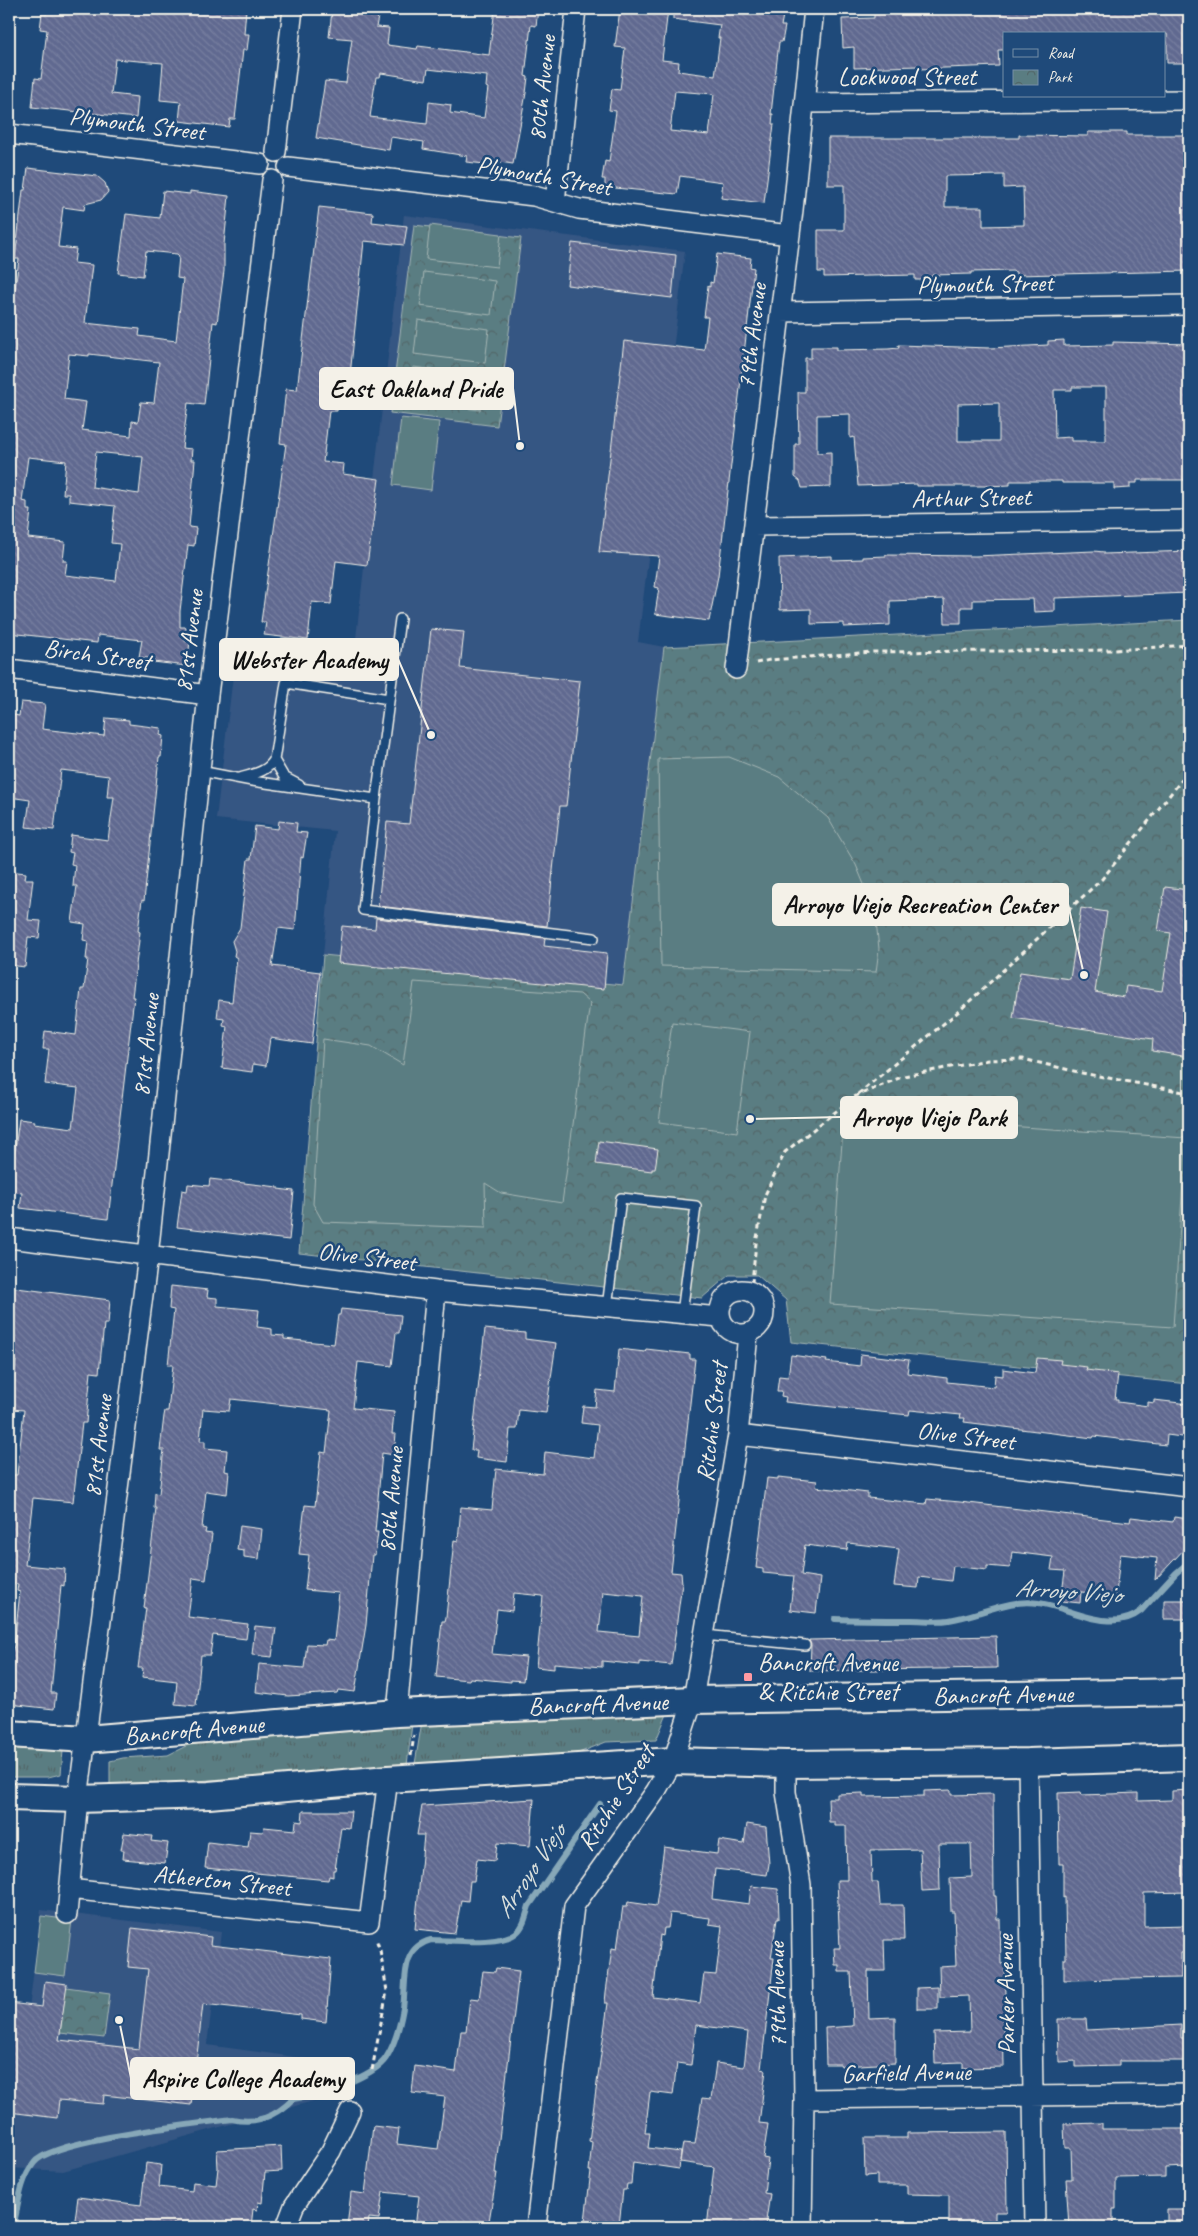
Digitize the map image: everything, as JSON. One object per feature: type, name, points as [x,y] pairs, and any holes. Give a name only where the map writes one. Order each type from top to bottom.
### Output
[{"type":"main road","name":"Bancroft Avenue","points":[[9,1734],[86,1739],[407,1712],[693,1700],[1189,1692]]},
{"type":"main road","points":[[9,1797],[78,1799],[209,1795],[398,1779],[673,1761],[786,1764],[1028,1762],[1189,1757]]},
{"type":"street","points":[[276,152],[292,9]]},
{"type":"street","name":"80th Avenue","points":[[555,202],[576,9]]},
{"type":"street","name":"79th Avenue","points":[[736,669],[806,103],[814,9]]},
{"type":"street","name":"Lockwood Street","points":[[806,103],[1189,100]]},
{"type":"street","name":"Plymouth Street","points":[[9,134],[260,164]]},
{"type":"street","points":[[276,152],[285,157],[288,167],[283,177],[272,180],[263,174],[260,164],[266,155],[276,152]]},
{"type":"street","name":"Plymouth Street","points":[[288,167],[534,196],[579,209],[790,235]]},
{"type":"street","name":"81st Avenue","points":[[66,1914],[78,1799],[148,1256],[208,695],[272,180]]},
{"type":"street","name":"Plymouth Street","points":[[781,312],[1189,305]]},
{"type":"street","name":"Arthur Street","points":[[754,526],[1189,520]]},
{"type":"street","name":"Birch Street","points":[[9,669],[208,695]]},
{"type":"street","name":"Olive Street","points":[[9,1238],[436,1291],[720,1317]]},
{"type":"street","points":[[743,1290],[750,1292],[760,1299],[764,1313],[763,1320],[756,1329],[748,1334],[731,1332],[726,1328],[720,1317],[723,1302],[731,1294],[743,1290]]},
{"type":"street","name":"80th Avenue","points":[[407,1712],[436,1291]]},
{"type":"street","name":"Ritchie Street","points":[[536,2227],[574,1906],[656,1791],[673,1761],[693,1700],[738,1435],[748,1334]]},
{"type":"street","name":"Olive Street","points":[[738,1435],[1189,1487]]},
{"type":"street","name":"Parker Avenue","points":[[1028,1762],[1035,2227]]},
{"type":"street","name":"79th Avenue","points":[[786,1764],[786,1792],[801,1885],[804,2099],[802,2227]]},
{"type":"street","points":[[369,1922],[398,1779]]},
{"type":"street","name":"Atherton Street","points":[[69,1889],[369,1922]]},
{"type":"street","name":"Garfield Avenue","points":[[804,2099],[1189,2094]]},
{"type":"street","points":[[286,2227],[294,2206],[331,2151],[350,2111]]},
{"type":"lane","points":[[400,619],[363,910],[594,938]]},
{"type":"lane","points":[[240,778],[261,772],[270,766],[274,760],[286,683],[389,699]]},
{"type":"lane","points":[[274,760],[284,777],[291,783],[316,791]]},
{"type":"lane","points":[[200,771],[316,791],[376,799]]},
{"type":"lane","points":[[607,1307],[621,1198],[696,1206],[682,1314]]},
{"type":"lane","points":[[704,1636],[805,1645]]},
{"type":"path","points":[[736,669],[770,660],[873,652],[1114,650],[1189,645]]},
{"type":"path","points":[[750,1292],[756,1243],[765,1195],[785,1152],[959,1011],[1102,880],[1189,770]]},
{"type":"path","points":[[854,1097],[904,1076],[988,1060],[1023,1059],[1082,1073],[1189,1093]]},
{"type":"path","points":[[398,1779],[407,1712]]},
{"type":"path","points":[[369,1922],[380,1950],[388,1991],[372,2070]]},
{"type":"shaded area","points":[[404,215],[685,251],[638,642],[664,647],[623,986],[323,955],[335,831],[216,819],[237,642],[354,656]]},
{"type":"shaded area","points":[[41,1910],[221,1932],[207,2045],[324,2061],[320,2099],[63,2171],[10,2168]]},
{"type":"green space","points":[[414,225],[521,238],[497,426],[390,413]]},
{"type":"green space","points":[[430,225],[501,234],[497,267],[426,259]]},
{"type":"green space","points":[[424,272],[495,281],[491,315],[420,306]]},
{"type":"green space","points":[[418,320],[489,329],[485,363],[414,354]]},
{"type":"green space","points":[[413,367],[484,376],[480,410],[409,401]]},
{"type":"green space","points":[[401,418],[439,422],[431,490],[393,485]]},
{"type":"green space","points":[[1189,620],[1189,1384],[791,1342],[786,1300],[757,1275],[729,1275],[702,1298],[299,1253],[323,955],[623,985],[664,647]]},
{"type":"green space","points":[[729,757],[779,777],[828,818],[856,865],[875,911],[879,949],[876,972],[661,966],[658,759]]},
{"type":"green space","points":[[414,982],[580,994],[590,1003],[562,1203],[501,1193],[485,1183],[486,1228],[323,1222],[313,1204],[323,1039],[371,1046],[403,1065]]},
{"type":"green space","points":[[672,1022],[750,1032],[737,1132],[659,1122]]},
{"type":"green space","points":[[844,1115],[1186,1138],[1173,1327],[830,1304]]},
{"type":"green space","points":[[668,1712],[656,1740],[606,1742],[576,1754],[415,1764],[422,1721]]},
{"type":"green space","points":[[412,1724],[407,1765],[118,1787],[110,1785],[110,1761],[123,1758],[168,1755],[194,1742]]},
{"type":"green space","points":[[9,1747],[58,1749],[63,1751],[61,1774],[48,1777],[9,1777]]},
{"type":"green space","points":[[41,1916],[72,1920],[65,1976],[34,1972]]},
{"type":"green space","points":[[66,1987],[110,1993],[104,2038],[60,2033]]},
{"type":"building","points":[[60,9],[105,13],[105,10],[134,13],[134,9],[246,9],[244,34],[249,34],[247,50],[243,50],[235,119],[230,119],[229,127],[179,121],[181,102],[160,100],[163,63],[115,59],[111,94],[138,97],[136,118],[32,107],[35,78],[41,79],[47,30],[40,29],[42,13],[47,14],[47,10],[60,11]]},
{"type":"building","points":[[495,9],[538,9],[536,26],[531,25],[525,76],[528,77],[526,93],[513,164],[486,160],[485,164],[466,162],[467,156],[423,149],[424,142],[391,137],[389,150],[316,138],[325,81],[346,83],[352,39],[329,37],[332,11],[378,17],[376,27],[389,28],[387,45],[417,49],[418,46],[489,55]],"holes":[[[428,69],[487,76],[486,87],[488,88],[484,118],[450,113],[451,105],[429,102],[427,124],[370,117],[376,77],[380,77],[381,73],[426,80]]]},
{"type":"building","points":[[620,9],[668,9],[662,60],[679,62],[678,71],[715,76],[720,25],[673,19],[673,9],[735,9],[783,15],[781,26],[785,26],[782,42],[779,42],[771,114],[773,114],[772,124],[774,124],[764,203],[721,198],[723,182],[680,176],[677,194],[605,187],[605,179],[602,179],[605,161],[609,162],[616,111],[609,110],[612,89],[620,90],[625,48],[615,47]],"holes":[[[675,91],[714,94],[709,135],[670,131]]]},
{"type":"building","points":[[874,9],[1189,10],[1189,63],[1167,63],[1166,32],[1003,32],[1003,50],[998,50],[999,66],[918,69],[918,66],[854,68],[854,47],[843,48],[842,19],[874,18]]},
{"type":"building","points":[[1088,132],[1127,132],[1127,135],[1189,135],[1189,271],[1016,275],[1016,272],[1012,271],[971,272],[971,274],[932,275],[932,280],[915,280],[915,275],[824,277],[824,272],[818,272],[818,230],[844,230],[844,185],[828,185],[828,138],[1019,138],[1019,135],[1088,136]],"holes":[[[1004,175],[1004,188],[1023,187],[1024,225],[983,226],[983,207],[945,207],[945,176]]]},
{"type":"building","points":[[28,168],[97,176],[105,183],[108,192],[101,200],[85,204],[84,210],[63,207],[58,247],[76,249],[74,263],[92,265],[85,323],[140,329],[139,336],[176,341],[183,279],[177,278],[179,256],[177,254],[146,251],[143,276],[118,273],[126,214],[160,218],[163,191],[190,194],[190,191],[229,196],[224,244],[224,271],[217,323],[213,322],[204,405],[188,403],[182,448],[192,449],[191,460],[195,460],[189,527],[196,528],[194,546],[188,545],[180,611],[180,627],[186,627],[185,641],[190,642],[187,666],[153,662],[153,659],[139,657],[142,640],[98,635],[97,643],[9,633],[9,315],[12,289],[15,289],[19,259],[15,259],[23,190],[25,190]],"holes":[[[69,354],[89,356],[89,354],[159,362],[154,403],[141,402],[138,422],[132,421],[131,436],[82,430],[86,402],[64,399]],[[96,452],[143,457],[139,494],[92,487]],[[28,457],[66,461],[63,494],[69,494],[69,501],[115,506],[111,543],[120,544],[116,581],[65,575],[67,561],[63,561],[65,542],[28,538],[31,510],[27,510],[27,502],[22,501]]]},
{"type":"building","points":[[319,207],[373,213],[372,222],[407,226],[404,245],[364,241],[349,385],[340,384],[337,411],[329,411],[323,462],[344,464],[343,474],[379,479],[367,565],[336,561],[331,604],[312,602],[308,640],[264,635],[266,622],[261,622],[286,444],[280,443],[286,389],[297,390]]},
{"type":"building","points":[[572,243],[676,255],[672,298],[567,285]]},
{"type":"building","points":[[717,254],[751,258],[750,267],[754,268],[718,576],[709,621],[655,614],[659,588],[655,587],[659,556],[599,552],[624,341],[704,350],[708,317],[704,317],[708,286],[710,287],[710,282],[713,283]]},
{"type":"building","points":[[1064,340],[1064,346],[1113,345],[1113,342],[1189,344],[1189,480],[1137,480],[1137,483],[1130,483],[1130,488],[1114,489],[1114,483],[1062,483],[1062,481],[1010,481],[1010,485],[985,486],[917,486],[917,484],[858,486],[854,437],[850,438],[850,414],[817,415],[817,453],[831,452],[831,487],[802,488],[800,481],[795,477],[795,444],[799,444],[798,392],[805,392],[805,358],[811,358],[811,347],[837,347],[837,350],[888,349],[899,348],[898,345],[990,348],[1048,345],[1048,341]],"holes":[[[1072,387],[1106,387],[1106,441],[1071,441],[1071,437],[1055,438],[1054,390],[1072,390]],[[999,403],[999,441],[958,441],[958,404]]]},
{"type":"building","points":[[1189,551],[1189,593],[1055,598],[1055,611],[1034,612],[1033,599],[973,600],[973,607],[961,607],[961,623],[945,623],[944,599],[890,601],[890,625],[844,627],[844,623],[811,624],[811,609],[780,610],[779,558],[832,556],[832,560],[863,559],[863,557],[886,555],[975,556],[1104,552],[1104,554]]},
{"type":"building","points":[[431,629],[464,632],[460,668],[580,681],[566,806],[560,806],[547,926],[378,906],[387,822],[409,824]]},
{"type":"building","points":[[21,702],[45,704],[42,729],[104,736],[106,718],[129,720],[129,724],[161,728],[160,735],[163,736],[161,757],[159,757],[144,901],[142,900],[138,931],[140,932],[132,997],[134,997],[108,1219],[20,1208],[22,1193],[9,1191],[9,1155],[14,1156],[19,1119],[73,1128],[78,1088],[45,1084],[49,1049],[43,1049],[45,1031],[76,1035],[81,989],[84,989],[88,959],[86,959],[88,941],[83,940],[85,924],[72,922],[77,886],[73,886],[75,865],[71,864],[73,853],[69,852],[71,835],[108,840],[114,797],[107,797],[109,776],[61,770],[54,830],[26,827],[30,800],[9,797],[9,714],[19,716]]},
{"type":"building","points":[[279,821],[297,823],[296,832],[307,833],[303,858],[301,857],[295,930],[278,928],[272,966],[320,972],[312,1044],[270,1038],[266,1066],[253,1064],[252,1072],[222,1068],[227,1026],[223,1025],[224,1019],[217,1018],[219,1000],[232,1002],[237,958],[234,956],[235,951],[232,941],[240,928],[248,859],[251,859],[255,826],[278,829]]},
{"type":"building","points":[[9,871],[26,873],[25,879],[33,879],[28,920],[41,921],[39,938],[28,937],[25,967],[9,965]]},
{"type":"building","points":[[1165,887],[1189,890],[1189,1057],[1152,1051],[1153,1039],[1013,1018],[1020,972],[1070,979],[1081,908],[1107,912],[1095,992],[1124,997],[1126,986],[1162,991],[1171,933],[1158,931]]},
{"type":"building","points":[[376,918],[545,938],[544,946],[607,953],[604,989],[338,963],[342,926],[375,929]]},
{"type":"building","points":[[599,1141],[658,1149],[655,1169],[652,1169],[652,1171],[596,1164]]},
{"type":"building","points":[[210,1179],[278,1187],[278,1189],[294,1191],[289,1240],[177,1227],[182,1190],[187,1191],[188,1184],[209,1186]]},
{"type":"building","points":[[171,1286],[208,1290],[207,1297],[217,1298],[217,1306],[259,1310],[257,1327],[272,1329],[272,1335],[284,1336],[284,1339],[334,1344],[338,1315],[340,1315],[341,1309],[401,1315],[399,1333],[396,1333],[392,1366],[358,1362],[353,1408],[394,1412],[392,1434],[396,1434],[394,1455],[382,1453],[375,1532],[378,1532],[375,1555],[372,1555],[366,1625],[355,1692],[338,1690],[337,1693],[288,1696],[256,1692],[259,1664],[304,1668],[307,1644],[325,1645],[326,1640],[334,1641],[339,1593],[305,1590],[309,1555],[299,1554],[305,1505],[315,1506],[321,1452],[326,1453],[331,1410],[231,1399],[229,1411],[203,1409],[200,1441],[205,1441],[205,1448],[227,1450],[225,1471],[229,1472],[227,1494],[206,1491],[202,1528],[206,1529],[205,1533],[212,1534],[206,1580],[193,1578],[188,1617],[248,1624],[246,1639],[213,1635],[210,1655],[201,1655],[196,1706],[175,1704],[177,1681],[142,1677],[143,1668],[138,1668],[156,1508],[154,1508],[155,1493],[159,1494],[164,1450],[160,1450],[165,1411],[168,1411],[173,1365],[168,1365],[174,1310],[169,1309]]},
{"type":"building","points":[[9,1287],[110,1300],[108,1324],[104,1324],[99,1373],[91,1372],[86,1423],[82,1423],[73,1502],[33,1498],[25,1565],[65,1569],[64,1586],[61,1585],[51,1693],[56,1693],[54,1709],[9,1704],[9,1651],[12,1652],[14,1646],[20,1592],[17,1591],[18,1584],[9,1583],[9,1500],[13,1475],[17,1475],[24,1410],[11,1409],[16,1361],[9,1361]]},
{"type":"building","points":[[485,1329],[525,1333],[525,1339],[556,1343],[546,1413],[519,1410],[517,1429],[510,1429],[507,1462],[476,1458],[477,1450],[471,1450]]},
{"type":"building","points":[[619,1349],[645,1352],[646,1349],[690,1354],[690,1359],[695,1359],[671,1572],[681,1573],[682,1583],[671,1665],[640,1662],[640,1665],[602,1661],[602,1667],[554,1663],[554,1669],[536,1667],[543,1596],[514,1593],[512,1611],[497,1609],[492,1654],[526,1657],[523,1681],[511,1680],[511,1682],[436,1677],[442,1621],[445,1621],[446,1617],[454,1540],[458,1541],[461,1507],[492,1510],[496,1469],[543,1474],[545,1452],[594,1458],[598,1425],[581,1423],[583,1406],[595,1407],[597,1390],[615,1392]],"holes":[[[603,1592],[643,1596],[639,1636],[599,1632]]]},
{"type":"building","points":[[861,1354],[909,1360],[907,1373],[947,1378],[947,1382],[994,1387],[995,1375],[1003,1376],[1003,1369],[1035,1373],[1037,1358],[1061,1360],[1060,1364],[1087,1367],[1086,1370],[1118,1374],[1115,1399],[1118,1399],[1118,1402],[1148,1406],[1148,1402],[1154,1403],[1154,1400],[1189,1404],[1189,1438],[1167,1435],[1166,1445],[1094,1436],[1093,1438],[964,1422],[965,1418],[960,1418],[961,1415],[910,1410],[909,1415],[785,1402],[786,1397],[781,1396],[782,1391],[777,1391],[779,1376],[788,1377],[791,1355],[860,1366]]},
{"type":"building","points":[[778,1477],[817,1481],[816,1487],[868,1493],[868,1498],[916,1503],[926,1504],[927,1499],[1130,1522],[1131,1517],[1173,1522],[1174,1517],[1189,1519],[1189,1544],[1155,1580],[1157,1558],[1120,1554],[1116,1595],[1081,1592],[1080,1603],[1061,1601],[1065,1571],[1051,1570],[1053,1557],[1012,1552],[1010,1568],[987,1566],[987,1570],[953,1566],[951,1581],[919,1577],[918,1588],[894,1586],[899,1549],[848,1543],[847,1550],[805,1545],[801,1575],[820,1578],[816,1613],[790,1610],[794,1576],[763,1573],[763,1569],[756,1568],[767,1478],[778,1479]]},
{"type":"building","points":[[240,1526],[262,1529],[259,1559],[244,1557],[244,1551],[237,1550]]},
{"type":"building","points":[[1164,1600],[1189,1600],[1189,1619],[1164,1619]]},
{"type":"building","points":[[255,1626],[276,1628],[272,1657],[252,1655]]},
{"type":"building","points":[[996,1636],[997,1668],[810,1671],[811,1645],[809,1640]]},
{"type":"building","points":[[951,1790],[951,1795],[993,1794],[994,1896],[996,1896],[997,1919],[1000,1919],[1001,1964],[1005,1964],[1006,2015],[1003,2015],[1004,2067],[963,2068],[963,2062],[935,2063],[934,2033],[970,2032],[969,1996],[940,1997],[939,1967],[956,1966],[954,1912],[951,1912],[950,1878],[972,1877],[971,1844],[939,1844],[940,1890],[922,1891],[920,1849],[871,1850],[872,1882],[878,1882],[880,1905],[903,1905],[904,1940],[884,1940],[885,1971],[868,1971],[869,2018],[895,2017],[895,2063],[841,2066],[840,2064],[826,2064],[825,2028],[853,2026],[851,1972],[839,1972],[839,1965],[835,1965],[834,1948],[840,1948],[837,1880],[847,1880],[846,1826],[835,1826],[835,1822],[829,1822],[828,1798],[837,1798],[837,1794],[863,1793],[863,1797],[924,1796],[924,1791]]},
{"type":"building","points":[[1189,1790],[1189,1892],[1144,1893],[1144,1926],[1189,1925],[1189,1952],[1181,1953],[1181,1978],[1064,1980],[1064,1959],[1066,1959],[1065,1897],[1063,1898],[1063,1864],[1059,1864],[1058,1793],[1081,1792],[1082,1795],[1138,1793],[1138,1801],[1172,1800],[1172,1791]]},
{"type":"building","points":[[534,1799],[530,1846],[497,1843],[495,1861],[477,1859],[474,1881],[470,1881],[468,1901],[461,1900],[455,1933],[415,1929],[424,1835],[417,1835],[422,1806]]},
{"type":"building","points":[[303,1811],[351,1811],[349,1828],[341,1827],[335,1870],[333,1870],[333,1877],[329,1876],[328,1880],[205,1868],[208,1842],[248,1847],[250,1831],[263,1832],[264,1827],[295,1830],[296,1821],[302,1822]]},
{"type":"building","points":[[747,1824],[766,1827],[769,1864],[767,1875],[715,1869],[712,1899],[749,1904],[751,1886],[778,1889],[779,1919],[777,1919],[771,1958],[774,1958],[761,2069],[766,2070],[759,2123],[768,2124],[763,2158],[768,2159],[764,2193],[770,2194],[765,2227],[707,2227],[714,2167],[680,2162],[683,2143],[695,2144],[702,2098],[711,2099],[716,2063],[744,2067],[748,2032],[696,2025],[691,2065],[677,2063],[673,2095],[650,2092],[645,2133],[650,2133],[648,2148],[681,2152],[679,2169],[633,2162],[631,2184],[627,2184],[626,2190],[623,2190],[619,2225],[585,2221],[591,2171],[589,2171],[592,2142],[589,2141],[608,2003],[605,2003],[606,1992],[612,1948],[617,1949],[623,1906],[627,1906],[628,1902],[656,1906],[664,1847],[717,1854],[719,1840],[744,1844]],"holes":[[[670,1913],[710,1918],[709,1924],[722,1926],[716,1975],[704,1974],[700,2003],[653,1997],[660,1935],[663,1936],[664,1928],[668,1928]]]},
{"type":"building","points":[[124,1833],[152,1836],[151,1841],[168,1843],[165,1863],[123,1859],[124,1850],[121,1850]]},
{"type":"building","points":[[132,1928],[211,1937],[210,1945],[331,1959],[326,2022],[301,2019],[301,2015],[203,2004],[191,2105],[104,2095],[103,2104],[59,2100],[57,2118],[9,2112],[9,2003],[42,2007],[45,1981],[67,1984],[59,2040],[139,2049],[148,1969],[128,1967]]},
{"type":"building","points":[[496,1968],[519,1971],[495,2173],[497,2173],[488,2227],[460,2227],[433,2224],[433,2227],[415,2227],[419,2196],[383,2192],[379,2219],[369,2218],[368,2227],[347,2227],[351,2192],[365,2194],[373,2126],[399,2129],[397,2144],[438,2149],[445,2097],[412,2093],[415,2066],[456,2072],[461,2031],[466,2031],[470,1998],[479,1999],[483,1971],[495,1972]]},
{"type":"building","points":[[938,1987],[938,2009],[917,2009],[917,1988]]},
{"type":"building","points":[[1058,2019],[1086,2019],[1087,2030],[1181,2025],[1181,2038],[1186,2038],[1186,2061],[1119,2061],[1119,2066],[1075,2067],[1075,2061],[1059,2062]]},
{"type":"building","points":[[1102,2123],[1102,2129],[1189,2129],[1189,2146],[1185,2146],[1186,2167],[1165,2168],[1165,2177],[1116,2178],[1116,2209],[1113,2209],[1113,2227],[1069,2227],[1066,2179],[1072,2179],[1071,2148],[1065,2148],[1064,2124]]},
{"type":"building","points":[[1006,2132],[1007,2212],[995,2212],[995,2227],[949,2226],[949,2195],[907,2194],[907,2185],[877,2185],[877,2175],[865,2176],[864,2138],[907,2138],[907,2133]]},
{"type":"building","points":[[281,2146],[282,2171],[265,2172],[262,2203],[258,2202],[257,2210],[253,2209],[251,2227],[204,2227],[173,2224],[173,2227],[74,2227],[78,2197],[141,2205],[146,2163],[161,2165],[159,2187],[192,2191],[193,2182],[216,2185],[218,2168],[217,2150]]},
{"type":"building","points":[[1167,2210],[1189,2210],[1189,2227],[1167,2227]]},
{"type":"waterway","name":"Arroyo Viejo","points":[[835,1619],[944,1621],[1005,1605],[1027,1602],[1051,1605],[1090,1618],[1117,1620],[1129,1618],[1141,1611],[1176,1573],[1189,1562]]},
{"type":"waterway","name":"Arroyo Viejo","points":[[13,2227],[25,2178],[34,2163],[46,2154],[95,2140],[127,2134],[232,2119],[250,2121],[266,2118],[280,2110],[293,2099],[343,2085],[357,2079],[379,2065],[389,2053],[397,2034],[403,2008],[407,1967],[409,1958],[414,1950],[421,1944],[431,1940],[487,1941],[498,1940],[516,1933],[523,1924],[529,1906],[600,1804]]},
{"type":"place","name":"East Oakland Pride","points":[[520,446]]},
{"type":"place","name":"Webster Academy","points":[[431,735]]},
{"type":"place","name":"Arroyo Viejo Recreation Center","points":[[1084,975]]},
{"type":"place","name":"Arroyo Viejo Park","points":[[750,1119]]},
{"type":"place","name":"Bancroft Avenue & Ritchie Street","points":[[748,1677]]},
{"type":"place","name":"Aspire College Academy","points":[[119,2020]]}]
